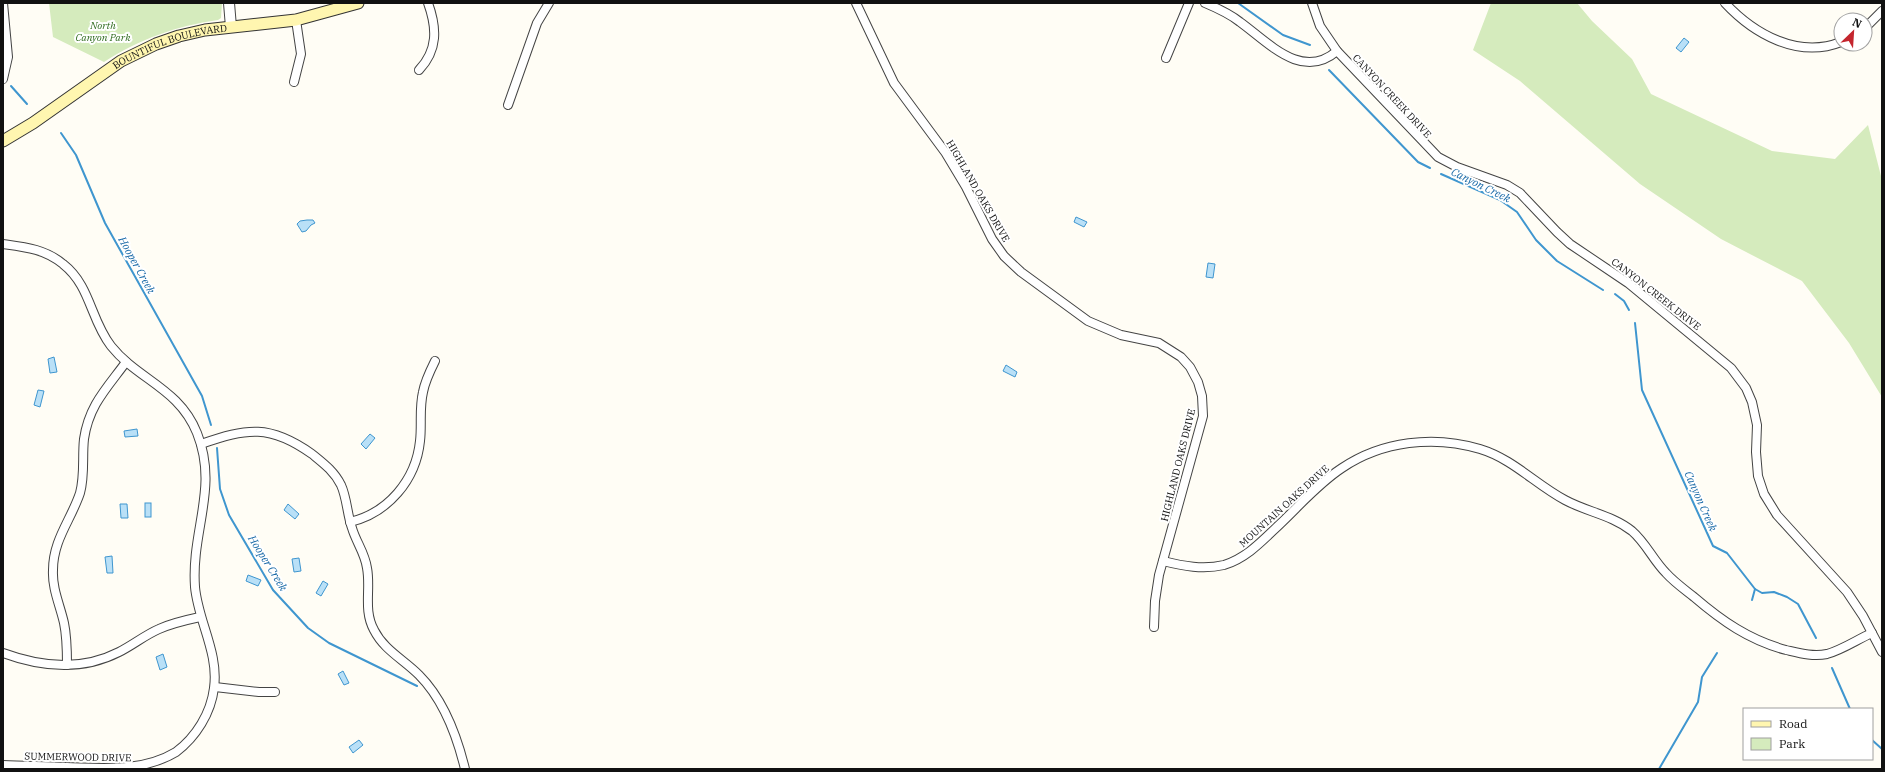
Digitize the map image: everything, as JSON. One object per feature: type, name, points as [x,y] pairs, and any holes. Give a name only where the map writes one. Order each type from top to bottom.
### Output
[{"type":"main road","name":"BOUNTIFUL BOULEVARD","points":[[3,141],[33,123],[132,55],[179,36],[231,27],[296,20],[358,3]]},
{"type":"street","points":[[3,3],[8,57],[3,79]]},
{"type":"street","points":[[229,3],[231,27]]},
{"type":"street","points":[[419,70],[430,56],[434,41],[434,27],[428,3]]},
{"type":"street","points":[[508,105],[537,23],[549,3]]},
{"type":"street","name":"HIGHLAND OAKS DRIVE","points":[[856,3],[894,83],[945,152],[969,192],[992,239],[1012,264],[1067,307],[1088,321],[1121,335],[1154,342],[1164,346],[1181,357],[1195,374],[1202,396],[1202,416],[1163,561],[1155,601],[1154,627]]},
{"type":"street","points":[[1166,58],[1190,3]]},
{"type":"street","points":[[1205,3],[1238,21],[1295,61],[1323,61],[1337,51]]},
{"type":"street","name":"CANYON CREEK DRIVE","points":[[1312,3],[1320,26],[1337,51],[1438,157],[1457,167],[1507,185],[1520,193],[1567,241],[1628,283],[1731,368],[1746,388],[1754,409],[1757,425],[1757,468],[1761,486],[1768,502],[1841,585],[1859,610],[1882,652]]},
{"type":"street","points":[[1725,3],[1749,24],[1778,41],[1803,47],[1833,45]]},
{"type":"street","points":[[1873,20],[1882,11]]},
{"type":"street","points":[[294,82],[301,54],[296,20]]},
{"type":"street","name":"SUMMERWOOD DRIVE","points":[[3,244],[25,247],[44,252],[62,263],[72,272],[86,291],[109,344],[126,362],[160,386],[175,399],[190,420],[201,444],[205,463],[207,486],[196,545],[196,590],[200,617],[214,663],[215,687],[209,708],[199,728],[184,745],[158,762],[131,769],[3,765]]},
{"type":"street","points":[[350,522],[366,517],[388,503],[401,490],[410,474],[420,442],[420,412],[422,393],[435,361]]},
{"type":"street","points":[[68,665],[65,630],[53,579],[54,558],[62,529],[72,511],[80,491],[84,472],[84,440],[89,419],[98,398],[126,362]]},
{"type":"street","points":[[201,444],[228,435],[247,431],[269,433],[291,440],[320,461],[334,474],[344,492],[350,522],[366,563],[368,576],[367,609],[373,628],[385,646],[412,668],[430,688],[450,727],[465,769]]},
{"type":"street","name":"MOUNTAIN OAKS DRIVE","points":[[1163,561],[1198,568],[1232,562],[1253,549],[1332,475],[1356,460],[1378,450],[1397,445],[1427,441],[1448,442],[1482,450],[1503,458],[1554,494],[1620,522],[1639,538],[1659,565],[1671,578],[1719,619],[1753,639],[1788,650],[1815,655],[1829,653],[1872,633]]},
{"type":"street","points":[[3,653],[31,662],[68,665],[94,662],[108,657],[160,628],[200,617]]},
{"type":"street","points":[[215,687],[259,692],[275,692]]},
{"type":"green space","name":"North Canyon Park","points":[[49,3],[222,3],[221,18],[218,20],[173,30],[145,40],[104,62],[53,37]]},
{"type":"green space","points":[[1491,3],[1577,3],[1592,21],[1632,59],[1651,94],[1772,151],[1835,159],[1868,125],[1882,180],[1882,397],[1849,343],[1802,281],[1721,239],[1640,184],[1520,81],[1473,50]]},
{"type":"water","points":[[1684,38],[1689,42],[1681,52],[1676,48]]},
{"type":"water","points":[[1076,217],[1087,222],[1084,227],[1074,222]]},
{"type":"water","points":[[313,220],[315,223],[306,231],[302,232],[297,224],[300,221]]},
{"type":"water","points":[[1208,263],[1215,264],[1213,278],[1206,277]]},
{"type":"water","points":[[54,357],[57,372],[50,373],[48,359]]},
{"type":"water","points":[[1006,365],[1017,372],[1015,377],[1003,371]]},
{"type":"water","points":[[38,390],[44,391],[40,407],[34,405]]},
{"type":"water","points":[[137,429],[138,436],[125,437],[124,431]]},
{"type":"water","points":[[370,434],[375,438],[366,449],[361,444]]},
{"type":"water","points":[[145,503],[151,503],[151,517],[145,517]]},
{"type":"water","points":[[120,504],[127,504],[128,518],[121,518]]},
{"type":"water","points":[[288,504],[299,514],[295,519],[284,510]]},
{"type":"water","points":[[112,556],[113,573],[107,573],[105,557]]},
{"type":"water","points":[[299,558],[301,571],[294,572],[292,559]]},
{"type":"water","points":[[248,575],[261,580],[258,586],[246,581]]},
{"type":"water","points":[[323,581],[328,584],[321,596],[316,593]]},
{"type":"water","points":[[163,654],[167,667],[160,670],[156,657]]},
{"type":"water","points":[[343,671],[349,683],[344,685],[338,674]]},
{"type":"water","points":[[359,740],[363,745],[353,753],[349,747]]},
{"type":"waterway","name":"Canyon Creek","points":[[1238,3],[1283,35],[1310,45]]},
{"type":"waterway","name":"Canyon Creek","points":[[1329,70],[1418,162],[1430,168]]},
{"type":"waterway","name":"Hooper Creek","points":[[11,86],[27,104]]},
{"type":"waterway","name":"Hooper Creek","points":[[61,133],[76,155],[105,223],[202,396],[211,425]]},
{"type":"waterway","name":"Canyon Creek","points":[[1441,174],[1500,200],[1517,212],[1536,240],[1557,261],[1603,290]]},
{"type":"waterway","name":"Canyon Creek","points":[[1615,294],[1624,301],[1629,310]]},
{"type":"waterway","name":"Canyon Creek","points":[[1635,323],[1642,390],[1713,546],[1727,553],[1755,589],[1762,593],[1774,592],[1787,597],[1798,604],[1816,638]]},
{"type":"waterway","name":"Hooper Creek","points":[[217,448],[220,489],[229,515],[273,590],[308,628],[329,643],[417,686]]},
{"type":"waterway","points":[[1752,600],[1755,589]]},
{"type":"waterway","points":[[1659,769],[1698,702],[1702,677],[1717,653]]},
{"type":"waterway","name":"Canyon Creek","points":[[1832,668],[1850,708]]},
{"type":"waterway","name":"Canyon Creek","points":[[1873,741],[1882,749]]}]
